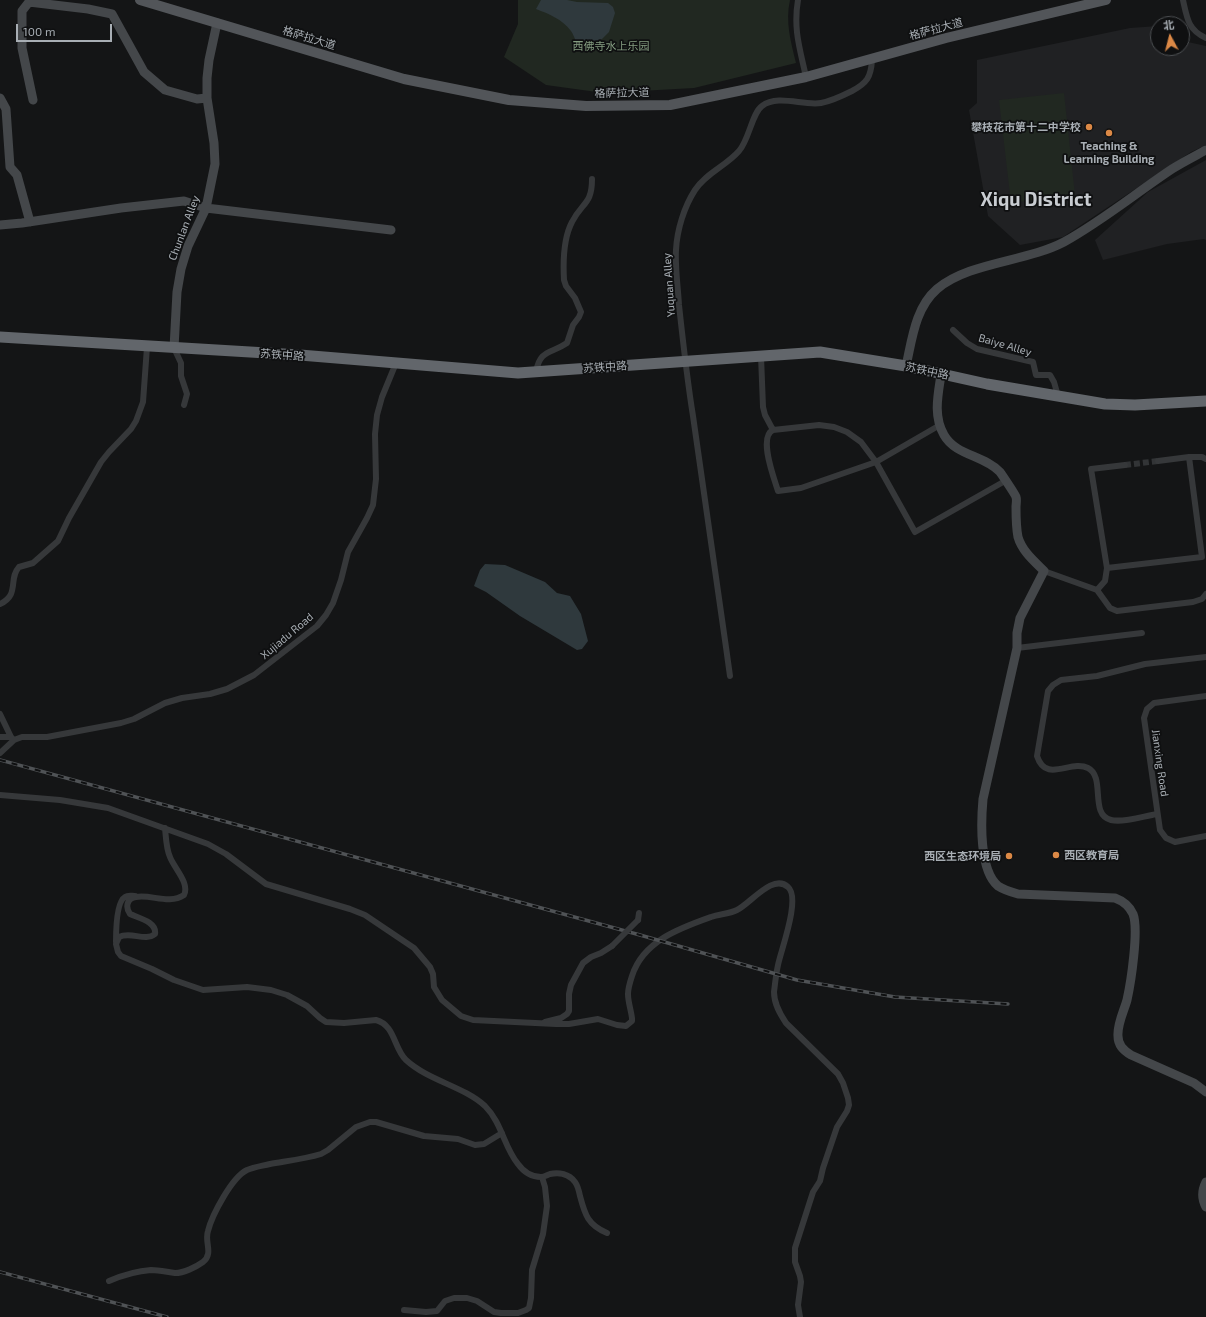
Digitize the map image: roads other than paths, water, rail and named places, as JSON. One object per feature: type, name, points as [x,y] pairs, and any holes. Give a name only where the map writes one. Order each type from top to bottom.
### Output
[{"type":"highway","name":"苏铁中路","points":[[0,337],[300,356],[518,373],[820,352],[906,366],[941,375],[1105,404],[1135,405],[1206,401]]},
{"type":"main road","name":"格萨拉大道","points":[[140,0],[404,79],[509,100],[586,106],[670,105],[806,77],[872,60],[1068,4],[1106,0]]},
{"type":"street","points":[[798,0],[796,12],[796,34],[806,77]]},
{"type":"street","points":[[1183,0],[1187,21],[1197,34],[1206,38]]},
{"type":"street","points":[[33,100],[22,48],[22,11],[29,2],[88,9],[112,14],[144,72],[165,90],[197,99],[207,98]]},
{"type":"street","name":"Chunlan Alley","points":[[174,348],[177,292],[181,269],[188,246],[206,208],[215,164],[214,143],[207,98],[207,78],[209,60],[218,23]]},
{"type":"street","name":"Yuquan Alley","points":[[730,676],[685,361],[676,264],[676,249],[683,216],[696,190],[704,179],[732,158],[740,150],[748,136],[757,111],[762,106],[769,102],[778,101],[820,103],[838,98],[861,86],[868,79],[872,60]]},
{"type":"street","points":[[0,98],[6,109],[10,166],[18,175],[30,222]]},
{"type":"street","points":[[906,366],[916,322],[923,306],[937,290],[954,278],[982,268],[1044,251],[1064,242],[1172,169],[1206,150]]},
{"type":"street","points":[[536,372],[539,359],[543,355],[567,343],[581,312],[576,298],[566,286],[564,280],[566,242],[571,222],[591,194],[592,179]]},
{"type":"street","points":[[0,225],[30,222],[120,208],[184,201],[206,208],[391,230]]},
{"type":"street","name":"Baiye Alley","points":[[953,330],[967,343],[977,349],[1034,362],[1036,375],[1050,375],[1054,382],[1058,396]]},
{"type":"street","points":[[0,604],[10,597],[14,575],[19,567],[33,563],[58,541],[69,518],[101,462],[108,452],[131,429],[136,421],[143,402],[147,346]]},
{"type":"street","points":[[174,348],[181,363],[181,376],[187,394],[184,405]]},
{"type":"street","points":[[762,356],[763,407],[765,415],[773,430]]},
{"type":"street","name":"Xujiadu Road","points":[[0,753],[9,744],[12,738],[46,737],[121,724],[134,720],[165,703],[227,689],[254,675],[317,626],[333,603],[348,552],[368,518],[373,505],[376,479],[375,434],[377,415],[382,397],[396,363]]},
{"type":"street","points":[[941,375],[938,414],[944,436],[952,445],[989,464],[999,471],[1016,497],[1016,524],[1018,537],[1024,549],[1044,570],[1097,590],[1110,608],[1118,611],[1193,602],[1202,599],[1206,594]]},
{"type":"street","points":[[940,425],[876,462],[801,488],[778,491],[772,472],[766,442],[770,432],[773,430],[819,425],[834,427],[847,432],[861,442],[876,462],[915,532],[1005,480]]},
{"type":"street","points":[[1107,568],[1204,559],[1200,544],[1189,457]]},
{"type":"street","points":[[1158,461],[1189,457],[1202,457],[1206,459]]},
{"type":"street","points":[[1097,590],[1105,581],[1107,568],[1091,469],[1125,465]]},
{"type":"street","points":[[1200,544],[1206,538]]},
{"type":"street","points":[[1044,570],[1020,618],[1017,633],[1017,648],[983,799],[981,816],[982,835],[987,868],[997,885],[1013,893],[1115,898],[1129,906],[1136,925],[1135,939],[1127,999],[1118,1034],[1119,1043],[1123,1050],[1131,1055],[1194,1083],[1206,1092]]},
{"type":"street","points":[[1017,648],[1142,633]]},
{"type":"street","points":[[1157,814],[1111,820],[1104,817],[1100,810],[1096,779],[1093,772],[1080,766],[1055,770],[1047,769],[1040,764],[1037,756],[1048,691],[1053,684],[1061,680],[1096,676],[1145,664],[1206,657]]},
{"type":"street","name":"Jianxing Road","points":[[1206,696],[1154,703],[1147,709],[1144,718],[1160,830],[1166,838],[1175,842],[1206,836]]},
{"type":"street","points":[[0,714],[12,738]]},
{"type":"street","points":[[0,737],[12,738]]},
{"type":"street","points":[[0,795],[34,797],[84,803],[108,808],[208,844],[226,854],[266,884],[350,909],[372,919],[387,931],[409,944],[419,954],[430,967],[433,974],[433,984],[438,996],[450,1008],[461,1016],[474,1020],[538,1024],[569,1024],[598,1019],[617,1025],[626,1026],[632,1021],[628,992],[633,973],[640,959],[651,947],[670,934],[681,929],[736,910],[770,885],[778,883],[785,884],[790,888],[793,895],[793,902],[788,929],[778,965],[774,993],[776,1003],[780,1014],[786,1023],[838,1074],[844,1083],[849,1105],[837,1127],[820,1181],[813,1192],[795,1248],[795,1262],[801,1282],[798,1305],[800,1317]]},
{"type":"street","points":[[166,828],[167,848],[170,857],[184,882],[186,892],[184,895],[165,899],[138,896],[126,896],[123,898],[120,904],[116,925],[116,944],[118,952],[122,956],[174,980],[191,987],[204,990],[246,986],[271,990],[298,1000],[326,1022],[344,1024],[376,1020],[381,1021],[391,1032],[405,1059],[443,1083],[461,1090],[484,1106],[494,1116],[510,1152],[523,1171],[542,1177],[563,1174],[575,1182],[587,1218],[599,1229],[607,1232]]},
{"type":"street","points":[[116,944],[119,937],[123,935],[133,934],[149,937],[155,934],[155,928],[152,925],[130,914],[128,910],[127,902],[138,896]]},
{"type":"street","points":[[538,1024],[561,1018],[567,1014],[569,1011],[569,994],[571,985],[583,963],[612,946],[638,920],[639,913]]},
{"type":"street","points":[[109,1281],[123,1275],[150,1270],[175,1273],[182,1272],[202,1262],[209,1254],[206,1238],[208,1230],[220,1203],[241,1173],[256,1167],[321,1154],[328,1150],[348,1132],[363,1124],[376,1122],[424,1136],[458,1139],[475,1145],[484,1144],[502,1133]]},
{"type":"street","points":[[404,1310],[426,1312],[437,1311],[446,1301],[454,1298],[467,1298],[477,1301],[494,1312],[501,1313],[518,1313],[529,1308],[531,1298],[532,1270],[543,1234],[547,1206],[545,1187],[542,1177]]},
{"type":"street","points":[[1206,1182],[1202,1198],[1206,1207]]},
{"type":"tunnel","points":[[1125,465],[1158,461]]},
{"type":"railway","points":[[0,760],[640,935],[797,980],[895,997],[1008,1004]]},
{"type":"railway","points":[[0,1272],[167,1317]]},
{"type":"place","name":"攀枝花市第十二中学校","points":[[1089,127]]},
{"type":"place","name":"Teaching & Learning Building","points":[[1109,133]]},
{"type":"place","name":"西区教育局","points":[[1056,855]]},
{"type":"place","name":"西区生态环境局","points":[[1009,856]]},
{"type":"district","name":"Xiqu District","points":[[1036,200]]},
{"type":"park label","name":"西佛寺水上乐园","points":[[611,46]]}]
